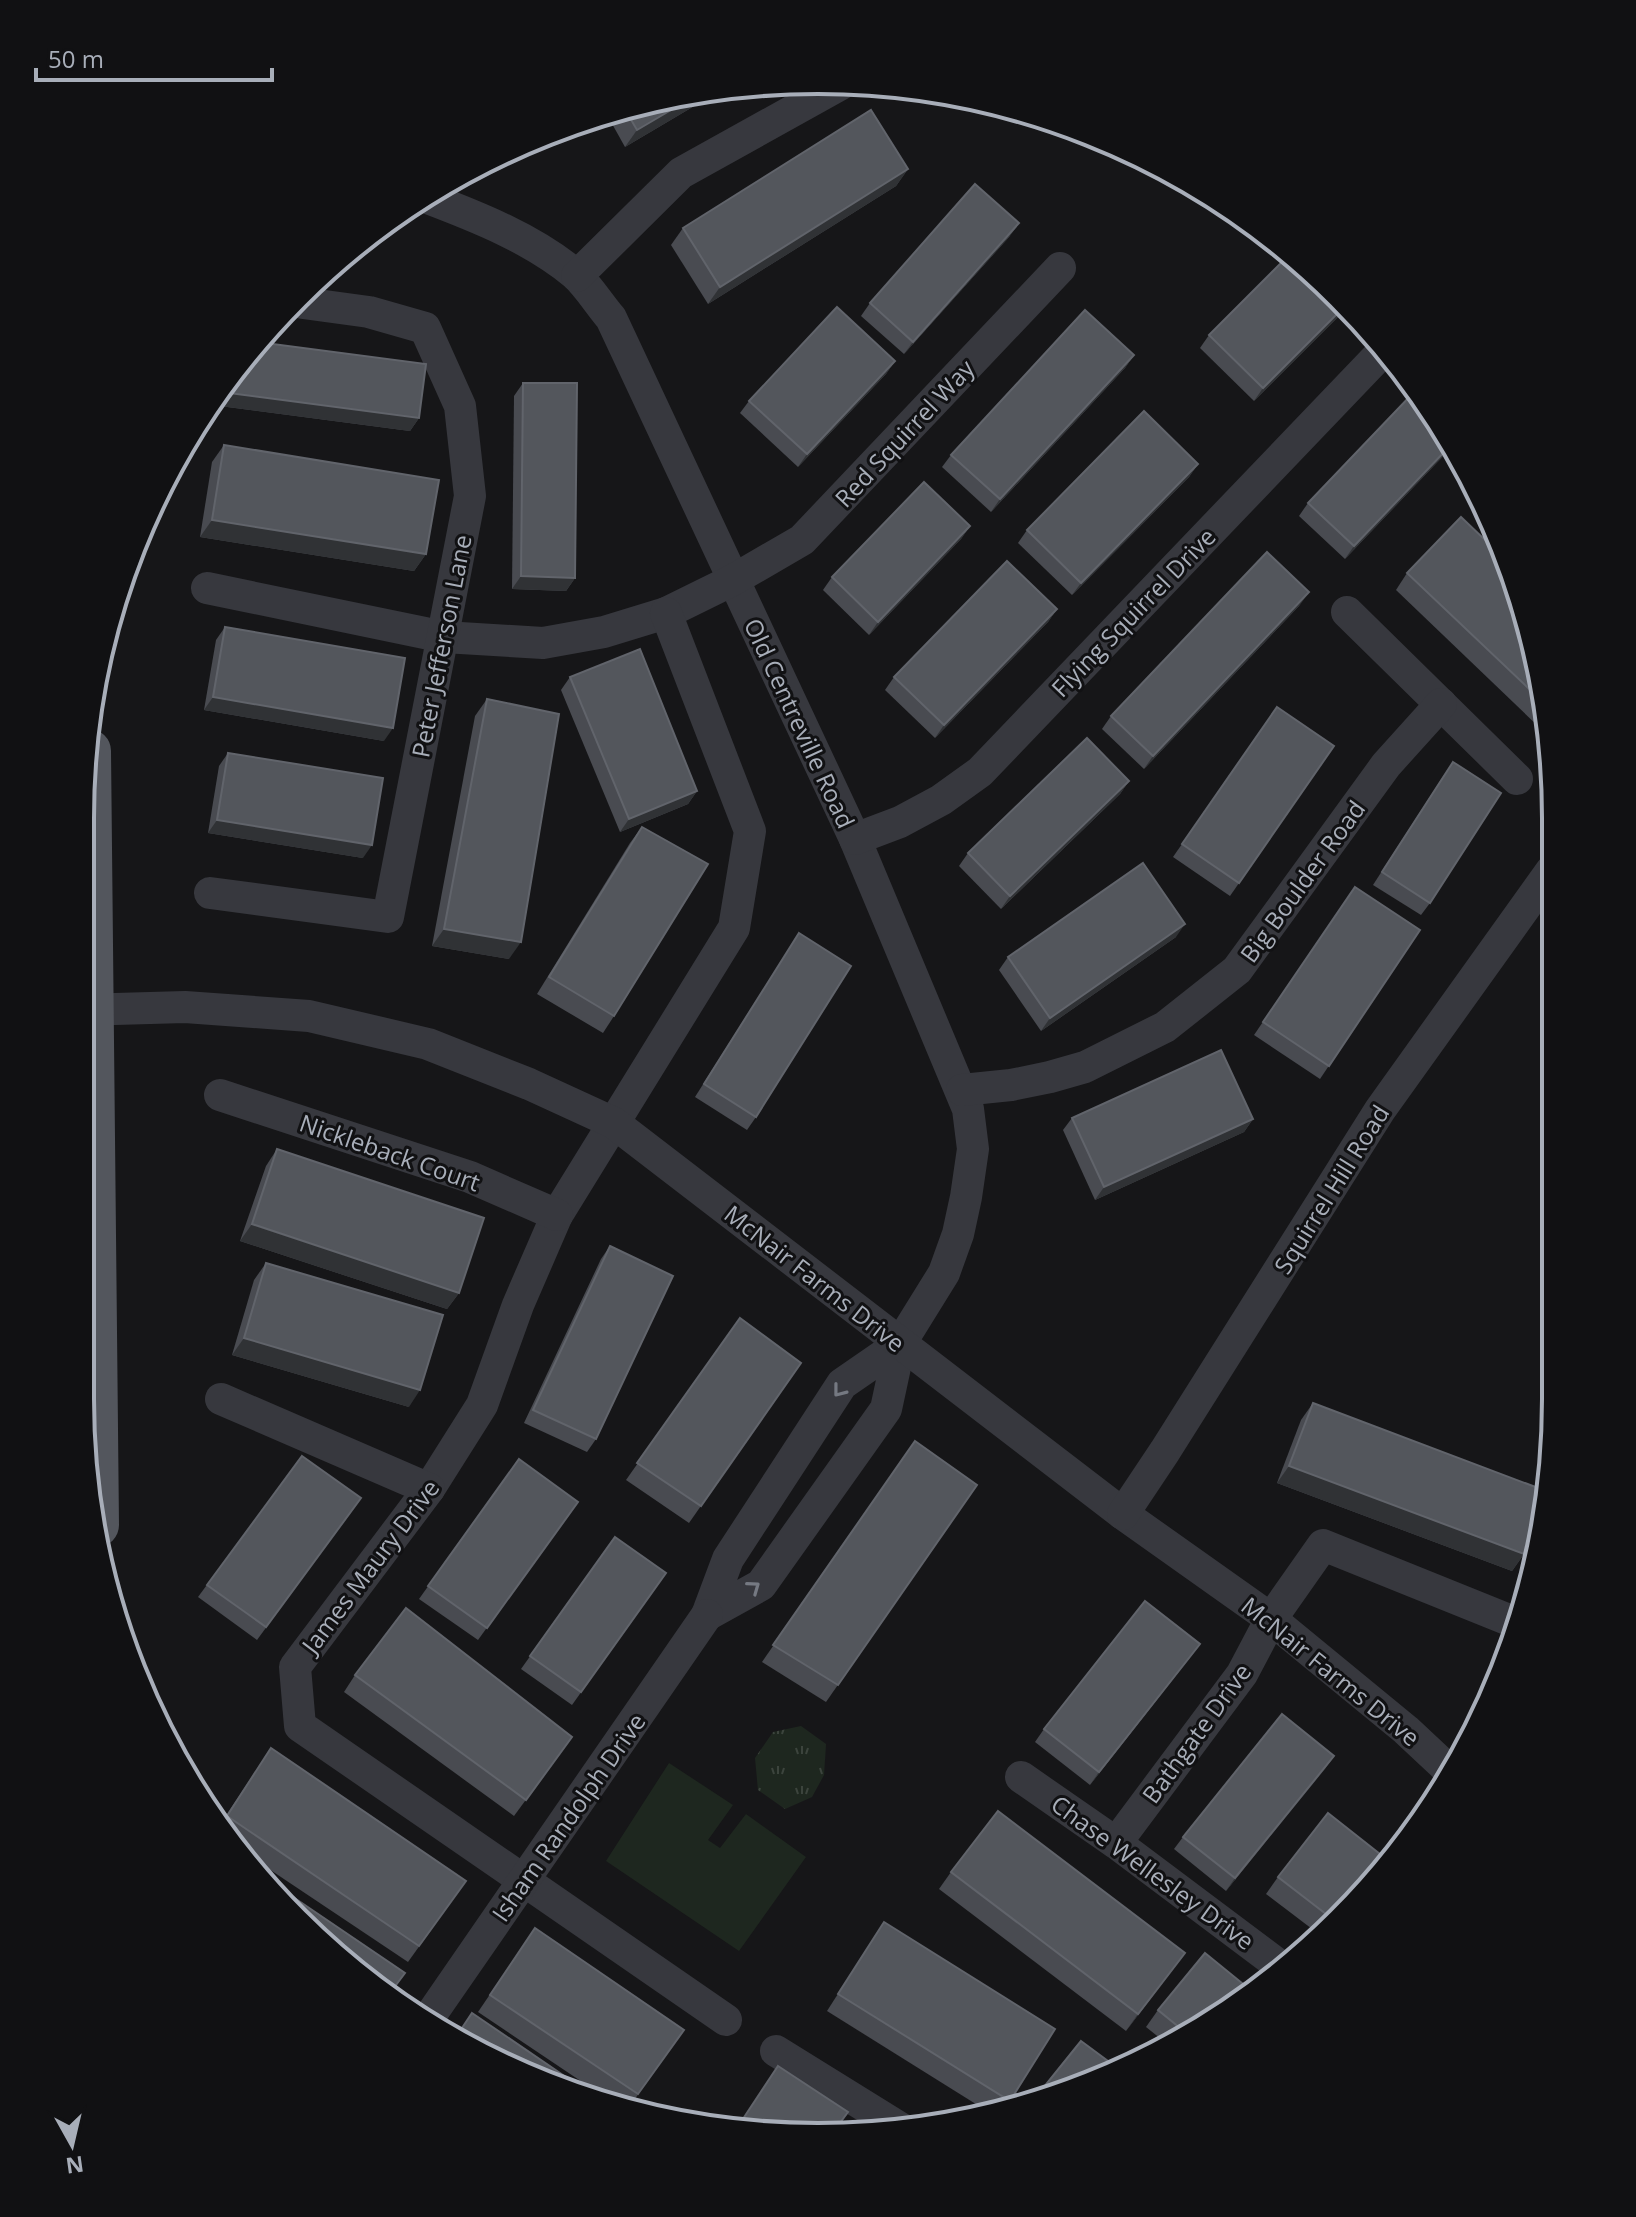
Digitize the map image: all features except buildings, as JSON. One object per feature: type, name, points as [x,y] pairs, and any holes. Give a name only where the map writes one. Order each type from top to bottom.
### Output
[{"type":"street","points":[[577,276],[681,173],[823,94]]},
{"type":"street","name":"Old Centreville Road","points":[[438,202],[485,220],[530,243],[577,276],[611,318],[855,839],[962,1090],[968,1109],[973,1149],[958,1234],[944,1273],[900,1344]]},
{"type":"street","name":"Red Squirrel Way","points":[[207,588],[444,637],[543,643],[604,632],[666,613],[733,580],[802,540],[1060,268]]},
{"type":"street","name":"Peter Jefferson Lane","points":[[210,893],[388,917],[470,496],[460,406],[425,328],[369,312],[308,304]]},
{"type":"street","name":"Flying Squirrel Drive","points":[[855,839],[900,822],[941,800],[980,772],[1376,358]]},
{"type":"street","points":[[1347,612],[1517,779]]},
{"type":"street","name":"James Maury Drive","points":[[666,613],[750,831],[734,928],[557,1215],[518,1305],[482,1405],[429,1489],[295,1667],[300,1726],[726,2020]]},
{"type":"street","name":"Big Boulder Road","points":[[962,1090],[1011,1085],[1085,1067],[1165,1027],[1237,970],[1386,765],[1441,704]]},
{"type":"street","name":"Squirrel Hill Road","points":[[1123,1514],[1380,1110],[1542,884]]},
{"type":"street","name":"McNair Farms Drive","points":[[94,1010],[185,1007],[309,1016],[428,1044],[529,1084],[614,1123],[1123,1514],[1271,1619],[1406,1730],[1443,1764]]},
{"type":"street","name":"Nickleback Court","points":[[220,1095],[470,1177],[557,1215]]},
{"type":"street","name":"Isham Randolph Drive","points":[[433,2012],[707,1615],[728,1559],[842,1384],[900,1344]]},
{"type":"street","name":"Isham Randolph Drive","points":[[707,1615],[761,1585],[886,1409],[900,1344]]},
{"type":"street","points":[[221,1399],[429,1489]]},
{"type":"street","name":"Bathgate Drive","points":[[1116,1843],[1242,1674],[1271,1619],[1323,1545],[1508,1619]]},
{"type":"street","name":"Chase Wellesley Drive","points":[[1021,1777],[1116,1843],[1273,1961]]},
{"type":"street","points":[[776,2051],[883,2119]]},
{"type":"green space","points":[[801,1726],[826,1744],[824,1775],[812,1797],[785,1809],[758,1790],[755,1758],[773,1732]]},
{"type":"green space","points":[[669,1763],[733,1805],[708,1840],[720,1848],[746,1814],[806,1857],[739,1951],[606,1861]]}]
